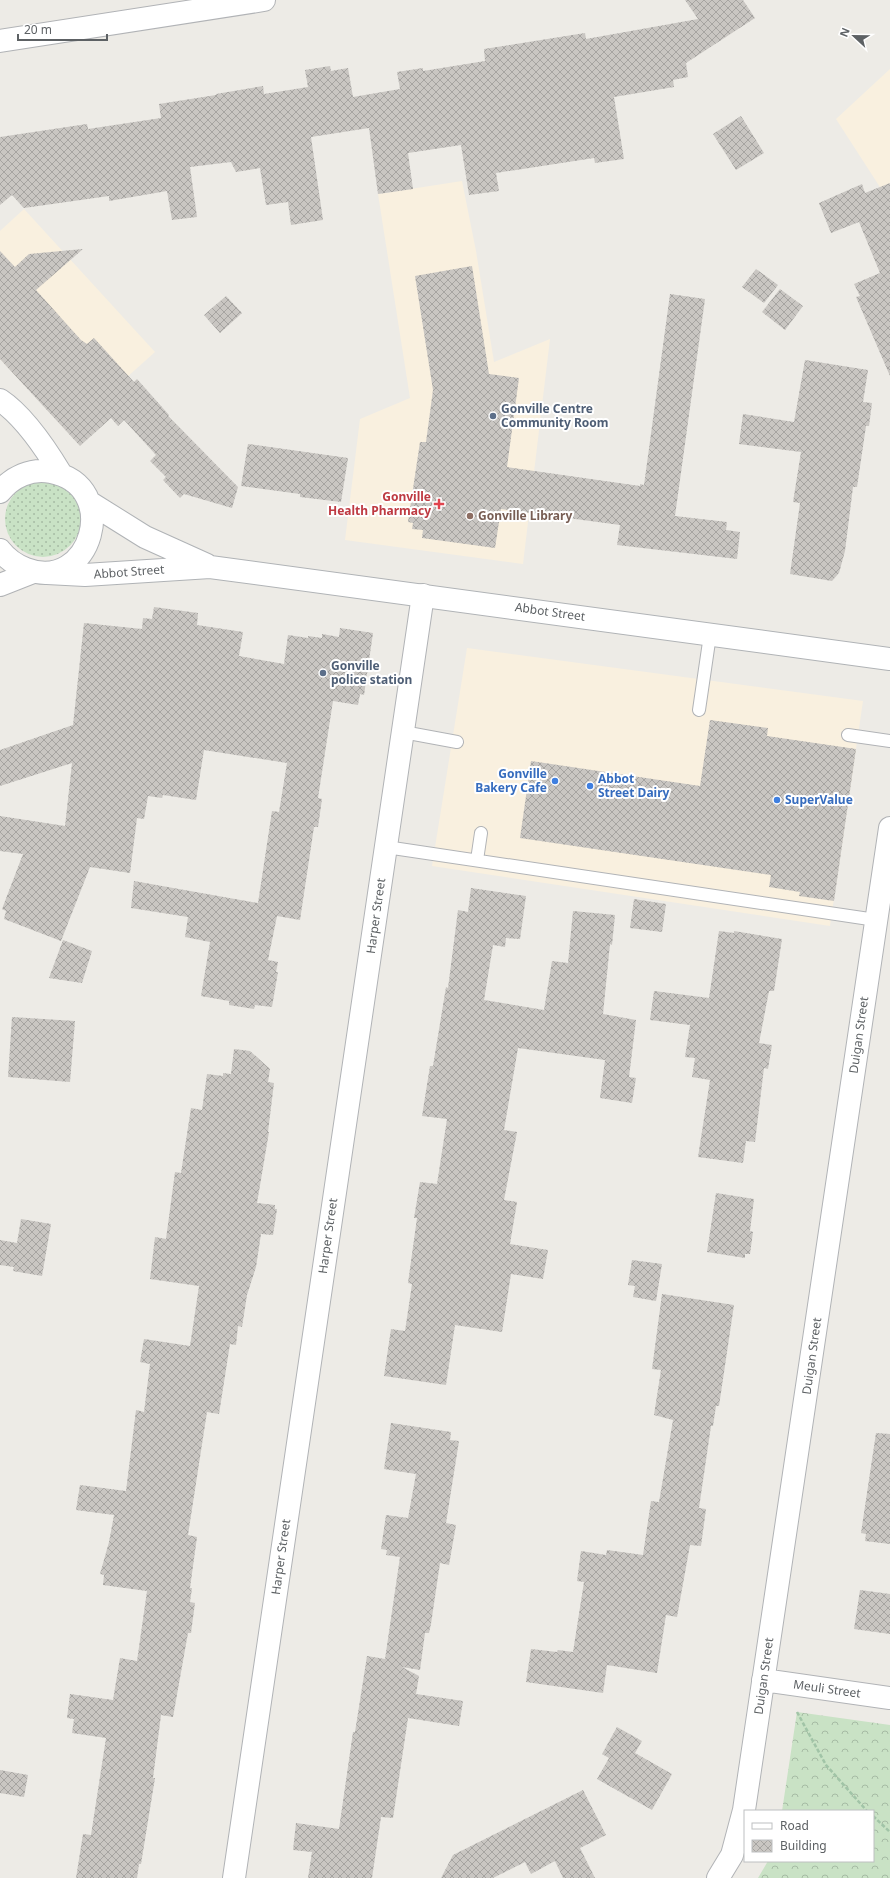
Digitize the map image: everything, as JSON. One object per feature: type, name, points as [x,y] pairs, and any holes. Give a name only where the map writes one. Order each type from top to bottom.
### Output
[{"type":"street","points":[[0,41],[205,4],[264,0]]},
{"type":"street","points":[[0,400],[8,405],[45,446],[61,474]]},
{"type":"street","points":[[0,490],[13,479],[28,472],[45,470],[61,474],[72,480],[82,490],[89,502],[93,517],[92,533],[86,548],[76,560],[64,568],[40,572],[0,585]]},
{"type":"street","name":"Abbot Street","points":[[89,502],[145,537],[210,566]]},
{"type":"street","points":[[0,550],[5,558],[20,567],[40,572]]},
{"type":"street","name":"Abbot Street","points":[[40,572],[85,575],[210,566],[890,659]]},
{"type":"street","name":"Harper Street","points":[[234,1878],[423,595]]},
{"type":"street","name":"Duigan Street","points":[[718,1878],[732,1855],[744,1810],[890,828]]},
{"type":"street","name":"Meuli Street","points":[[763,1680],[890,1698]]},
{"type":"lane","points":[[699,710],[710,635]]},
{"type":"lane","points":[[403,732],[457,742]]},
{"type":"lane","points":[[848,735],[890,741]]},
{"type":"lane","points":[[477,860],[481,833]]},
{"type":"lane","points":[[386,846],[876,920]]},
{"type":"path","points":[[791,1684],[797,1712],[826,1765],[866,1810]]},
{"type":"path","points":[[874,1817],[890,1832]]},
{"type":"shaded area","points":[[890,69],[890,206],[887,198],[836,119]]},
{"type":"shaded area","points":[[462,181],[476,251],[494,362],[550,339],[523,564],[345,540],[360,419],[410,398],[378,194]]},
{"type":"shaded area","points":[[24,209],[155,352],[67,431],[0,359],[0,231]]},
{"type":"shaded area","points":[[467,648],[863,701],[830,926],[432,866]]},
{"type":"green space","points":[[43,481],[57,484],[70,492],[78,505],[81,519],[78,533],[70,546],[57,554],[43,557],[29,554],[16,546],[8,533],[5,519],[8,505],[16,492],[29,484]]},
{"type":"green space","points":[[797,1712],[890,1725],[890,1878],[758,1878],[767,1862],[874,1862],[874,1810],[782,1810]]},
{"type":"building","points":[[685,0],[743,0],[755,18],[686,63],[688,77],[673,80],[674,87],[614,97],[624,159],[595,163],[594,158],[496,173],[499,191],[469,195],[461,145],[408,153],[413,189],[378,194],[369,128],[311,137],[323,220],[291,225],[288,202],[266,205],[260,168],[236,172],[231,162],[190,167],[197,217],[172,220],[167,191],[109,201],[109,196],[24,208],[12,195],[0,205],[0,137],[87,124],[88,129],[161,118],[159,104],[263,86],[264,94],[308,87],[305,70],[330,66],[331,71],[348,68],[353,97],[400,89],[397,72],[423,68],[423,71],[485,61],[484,49],[585,33],[586,39],[698,19]]},
{"type":"building","points":[[741,116],[764,153],[736,170],[713,134]]},
{"type":"building","points":[[890,183],[890,376],[856,297],[860,296],[854,284],[880,273],[859,222],[831,233],[819,203],[862,184],[865,193]]},
{"type":"building","points":[[83,249],[36,290],[81,340],[87,344],[94,338],[134,382],[137,379],[169,415],[168,416],[238,487],[232,508],[184,494],[180,498],[163,480],[166,477],[150,461],[156,455],[124,420],[118,426],[111,418],[80,446],[0,359],[0,251],[15,267],[29,254]]},
{"type":"building","points":[[472,266],[489,374],[519,378],[507,467],[640,486],[640,484],[644,485],[670,294],[705,299],[675,516],[727,522],[726,530],[740,532],[737,559],[617,545],[620,525],[501,509],[495,548],[422,538],[423,530],[412,529],[413,523],[408,522],[420,442],[426,442],[433,390],[415,276]]},
{"type":"building","points":[[756,269],[778,285],[764,303],[742,287]]},
{"type":"building","points":[[780,289],[803,306],[785,330],[762,312]]},
{"type":"building","points":[[226,296],[242,313],[220,333],[204,315]]},
{"type":"building","points":[[805,360],[868,370],[863,402],[872,403],[869,426],[866,426],[857,487],[853,487],[845,551],[839,573],[832,581],[790,574],[800,503],[793,502],[801,452],[739,444],[743,414],[794,422]]},
{"type":"building","points":[[248,444],[348,458],[341,502],[300,497],[300,494],[241,486]]},
{"type":"building","points":[[154,607],[198,613],[197,625],[243,632],[239,656],[284,664],[288,635],[308,638],[308,636],[322,638],[322,634],[339,637],[340,628],[373,633],[364,695],[360,694],[358,705],[333,701],[318,798],[322,799],[318,827],[314,827],[300,920],[277,916],[268,960],[278,962],[276,972],[278,972],[272,1007],[255,1005],[254,1009],[229,1005],[229,1001],[201,996],[210,942],[185,937],[188,917],[131,908],[134,881],[258,903],[272,811],[279,812],[287,763],[204,750],[196,800],[163,795],[162,798],[148,796],[144,819],[137,818],[130,873],[90,867],[61,941],[4,919],[6,911],[2,909],[23,854],[0,851],[0,816],[65,826],[72,763],[0,786],[0,750],[73,725],[84,623],[142,629],[143,618],[152,619]]},
{"type":"building","points":[[710,720],[768,728],[767,736],[856,749],[834,901],[799,896],[800,892],[769,887],[771,875],[520,838],[531,761],[700,786]]},
{"type":"building","points":[[471,888],[526,896],[520,939],[506,938],[505,947],[493,945],[484,1000],[544,1010],[552,961],[568,963],[573,911],[615,915],[612,945],[610,944],[603,1014],[636,1020],[629,1077],[636,1078],[632,1103],[600,1098],[605,1060],[518,1048],[504,1130],[517,1132],[504,1200],[517,1202],[510,1244],[548,1250],[543,1279],[511,1274],[502,1332],[455,1325],[446,1385],[384,1376],[391,1329],[405,1331],[412,1284],[408,1283],[417,1218],[414,1218],[420,1182],[437,1184],[447,1119],[422,1116],[430,1066],[433,1066],[446,987],[448,988],[458,910],[468,912]]},
{"type":"building","points":[[634,899],[666,904],[662,932],[630,928]]},
{"type":"building","points":[[719,931],[734,933],[734,931],[782,939],[774,991],[769,991],[759,1043],[772,1045],[768,1069],[764,1068],[755,1142],[746,1141],[743,1163],[698,1157],[710,1080],[692,1077],[695,1058],[685,1057],[690,1025],[650,1020],[654,991],[709,998]]},
{"type":"building","points":[[63,940],[92,951],[82,983],[49,978]]},
{"type":"building","points":[[12,1017],[75,1021],[70,1082],[8,1077]]},
{"type":"building","points":[[234,1049],[250,1051],[270,1069],[268,1082],[274,1083],[269,1132],[257,1203],[275,1205],[275,1209],[277,1209],[273,1235],[261,1234],[256,1267],[247,1295],[242,1327],[238,1326],[236,1345],[230,1344],[219,1414],[207,1412],[188,1535],[197,1537],[190,1588],[192,1588],[190,1602],[195,1603],[191,1633],[188,1633],[173,1717],[161,1715],[153,1778],[155,1778],[141,1864],[139,1864],[137,1878],[76,1878],[83,1834],[91,1835],[106,1738],[72,1733],[74,1719],[67,1718],[70,1694],[113,1700],[120,1658],[137,1661],[147,1591],[103,1585],[104,1575],[100,1574],[109,1542],[114,1515],[76,1510],[80,1485],[126,1491],[136,1410],[144,1412],[150,1364],[140,1362],[144,1339],[190,1346],[199,1286],[150,1279],[155,1237],[166,1239],[175,1172],[181,1173],[191,1108],[202,1110],[207,1074],[223,1076],[223,1073],[231,1074]]},
{"type":"building","points":[[716,1193],[754,1199],[750,1231],[753,1232],[750,1254],[745,1254],[745,1258],[707,1252]]},
{"type":"building","points":[[21,1219],[51,1224],[42,1276],[13,1271],[14,1267],[0,1265],[0,1240],[17,1243]]},
{"type":"building","points":[[632,1260],[662,1264],[656,1301],[633,1297],[635,1286],[628,1285]]},
{"type":"building","points":[[662,1294],[734,1305],[719,1406],[716,1406],[713,1426],[711,1426],[699,1508],[706,1509],[701,1546],[690,1545],[677,1617],[666,1615],[657,1673],[607,1665],[603,1693],[526,1682],[531,1649],[573,1652],[584,1582],[577,1581],[581,1551],[606,1555],[607,1550],[643,1555],[651,1501],[659,1502],[673,1420],[654,1415],[661,1370],[652,1369]]},
{"type":"building","points":[[391,1423],[451,1432],[450,1440],[459,1441],[446,1523],[456,1525],[449,1565],[440,1563],[431,1624],[429,1633],[425,1633],[420,1670],[402,1667],[419,1676],[416,1694],[463,1701],[459,1726],[408,1718],[393,1818],[381,1817],[372,1878],[308,1878],[312,1852],[293,1850],[296,1823],[339,1829],[353,1732],[355,1732],[367,1656],[385,1659],[400,1557],[386,1555],[387,1550],[381,1549],[386,1515],[408,1518],[416,1474],[384,1469]]},
{"type":"building","points":[[876,1433],[890,1434],[890,1544],[865,1541],[866,1534],[861,1533]]},
{"type":"building","points":[[860,1590],[890,1594],[890,1634],[854,1629]]},
{"type":"building","points":[[617,1727],[642,1741],[635,1753],[672,1774],[652,1810],[597,1779],[609,1758],[602,1754]]},
{"type":"building","points":[[0,1770],[28,1775],[24,1797],[0,1793]]},
{"type":"building","points":[[583,1790],[606,1835],[580,1848],[595,1878],[563,1878],[555,1861],[531,1874],[525,1862],[493,1878],[441,1878],[453,1855]]},
{"type":"place","name":"Gonville Centre Community Room","points":[[493,416]]},
{"type":"place","name":"Gonville Health Pharmacy","points":[[439,504]]},
{"type":"place","name":"Gonville Library","points":[[470,516]]},
{"type":"place","name":"Gonville police station","points":[[323,673]]},
{"type":"place","name":"Gonville Bakery Cafe","points":[[555,781]]},
{"type":"place","name":"Abbot Street Dairy","points":[[590,786]]},
{"type":"place","name":"SuperValue","points":[[777,800]]}]
